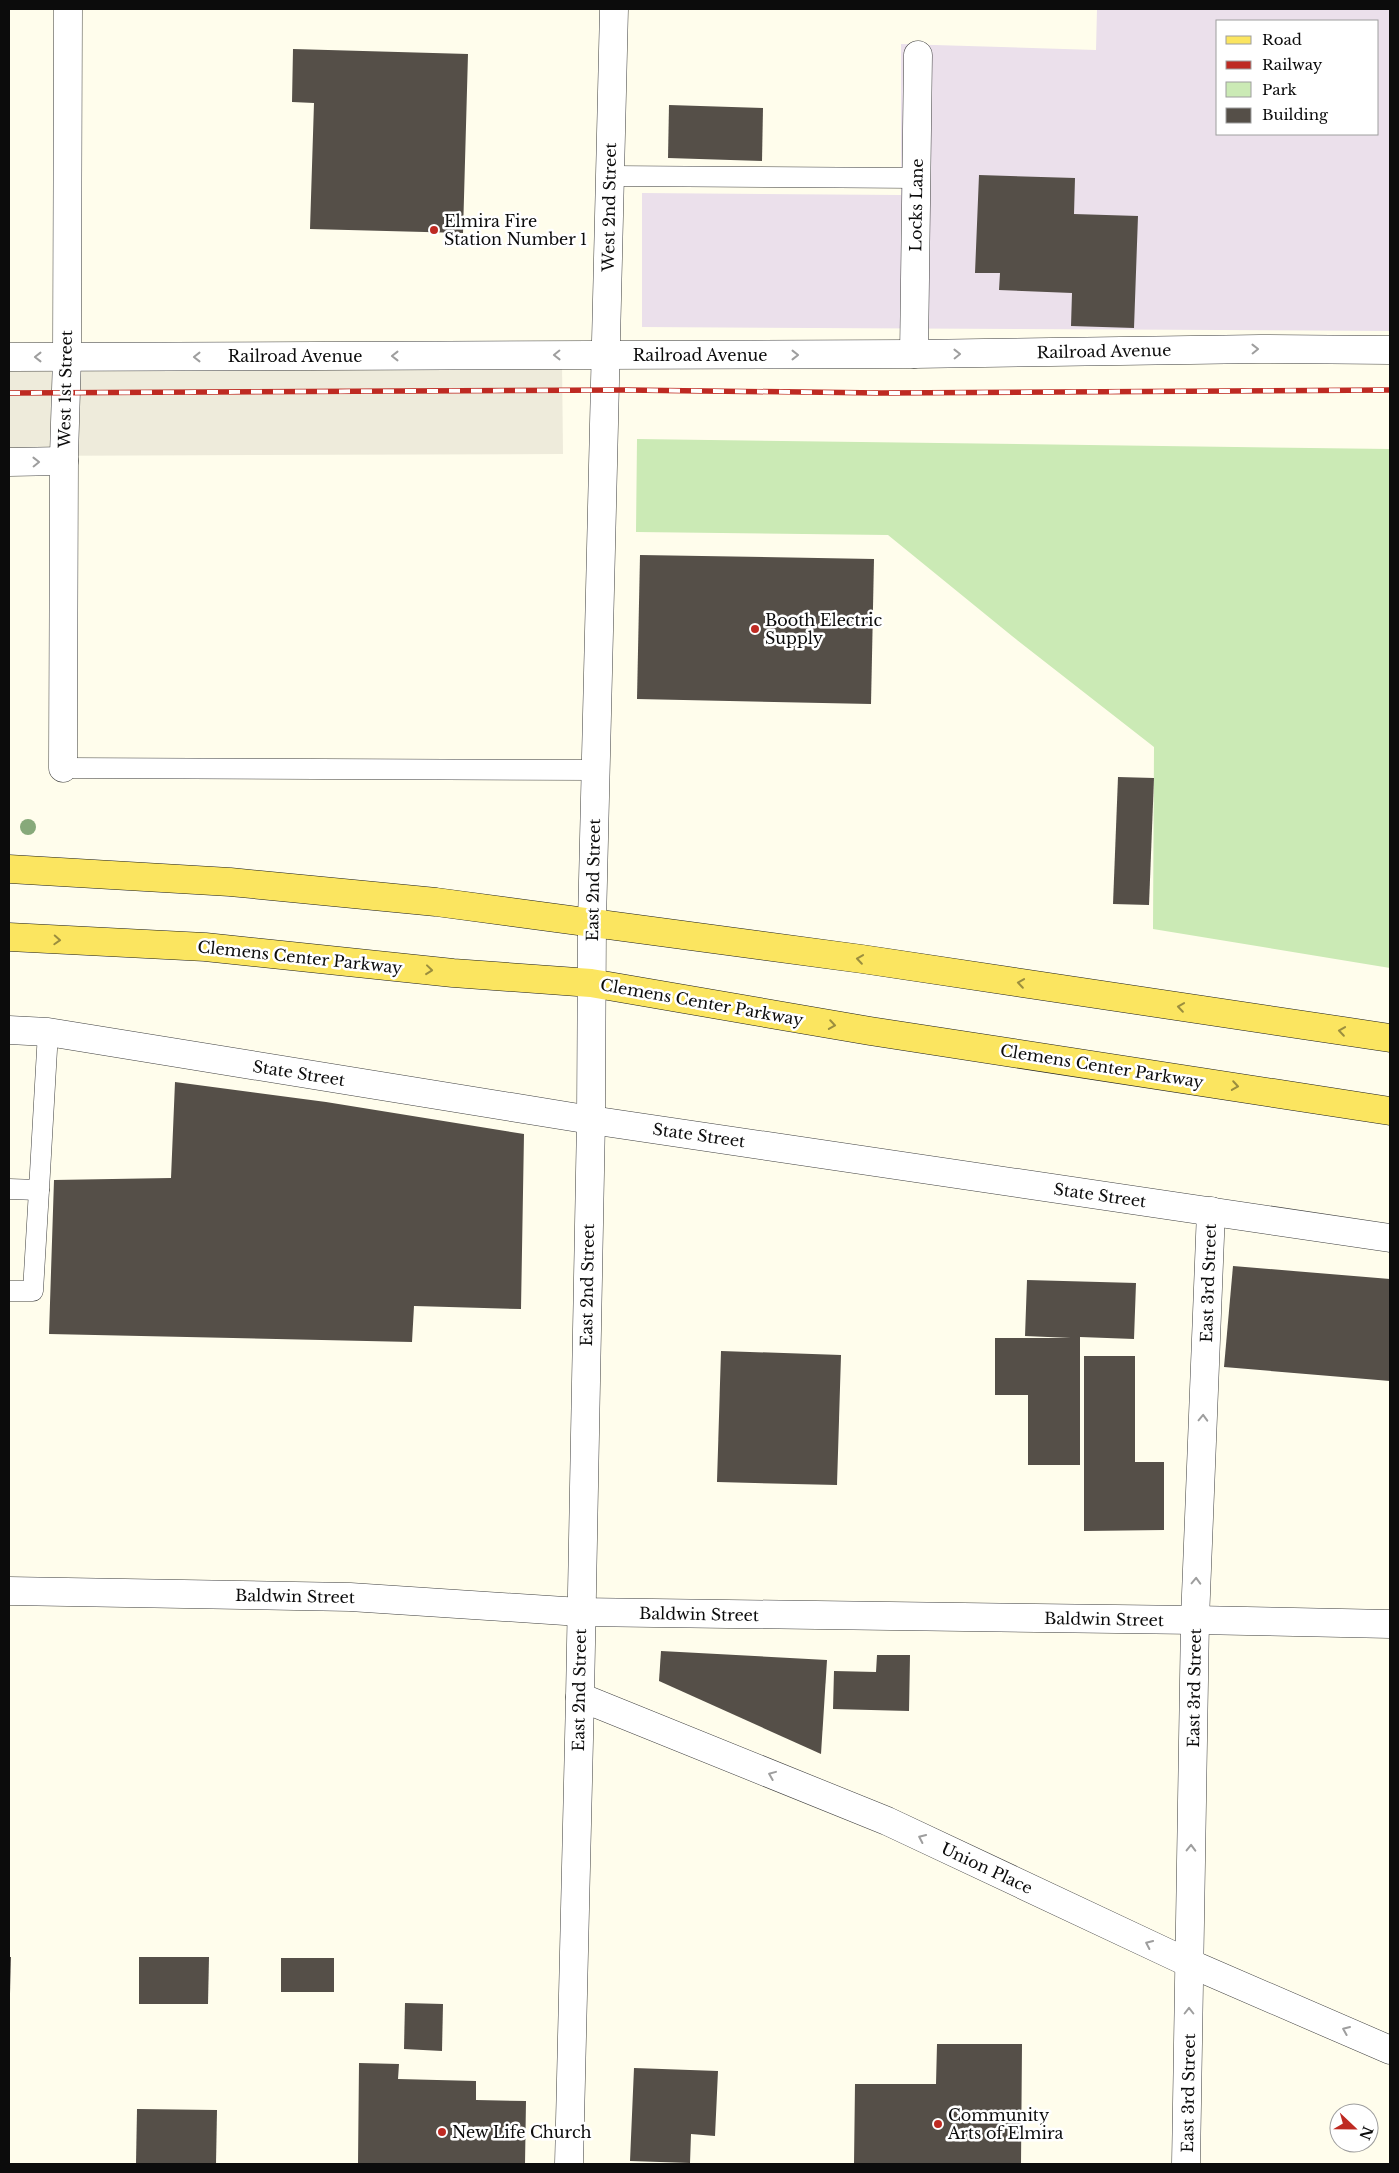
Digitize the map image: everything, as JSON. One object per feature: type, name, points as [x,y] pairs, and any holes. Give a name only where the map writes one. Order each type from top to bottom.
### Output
[{"type":"main road","points":[[9,869],[230,882],[436,902],[592,922],[1390,1038]]},
{"type":"main road","name":"Clemens Center Parkway","points":[[9,937],[205,947],[453,973],[591,983],[860,1029],[1390,1110]]},
{"type":"street","name":"West 1st Street","points":[[63,768],[68,9]]},
{"type":"street","name":"West 2nd Street","points":[[604,406],[614,9]]},
{"type":"street","name":"Locks Lane","points":[[914,354],[918,56]]},
{"type":"street","name":"Railroad Avenue","points":[[9,357],[914,354],[1260,349],[1390,350]]},
{"type":"street","name":"East 2nd Street","points":[[569,2164],[591,1120],[592,922],[604,406]]},
{"type":"street","points":[[9,462],[64,462]]},
{"type":"street","name":"State Street","points":[[9,1030],[48,1032],[591,1120],[1390,1238]]},
{"type":"street","name":"East 3rd Street","points":[[1186,2164],[1195,1620],[1211,1212]]},
{"type":"street","name":"Baldwin Street","points":[[9,1591],[350,1597],[580,1612],[1390,1624]]},
{"type":"street","name":"Union Place","points":[[580,1698],[886,1821],[1189,1963],[1390,2050]]},
{"type":"lane","points":[[610,176],[917,178]]},
{"type":"lane","points":[[63,768],[596,770]]},
{"type":"lane","points":[[9,1291],[33,1291],[48,1032]]},
{"type":"lane","points":[[9,1189],[39,1190]]},
{"type":"shaded area","points":[[1097,9],[1390,9],[1390,331],[642,327],[642,193],[901,195],[901,44],[1096,50]]},
{"type":"shaded area","points":[[562,362],[563,454],[9,456],[9,363]]},
{"type":"green space","points":[[637,439],[1390,449],[1390,968],[1153,929],[1154,747],[1012,636],[888,535],[636,532]]},
{"type":"building","points":[[293,49],[468,54],[463,233],[310,229],[314,103],[292,102]]},
{"type":"building","points":[[669,105],[763,108],[762,161],[668,158]]},
{"type":"building","points":[[979,175],[1075,178],[1074,214],[1138,216],[1134,328],[1071,326],[1072,293],[999,290],[1000,273],[975,273]]},
{"type":"building","name":"Booth Electric Supply","points":[[640,555],[874,559],[871,704],[637,699]]},
{"type":"building","points":[[1118,777],[1154,778],[1149,905],[1113,904]]},
{"type":"building","points":[[175,1082],[326,1102],[524,1134],[521,1309],[414,1306],[412,1342],[49,1334],[54,1180],[171,1178]]},
{"type":"building","points":[[1233,1266],[1390,1279],[1390,1381],[1224,1367]]},
{"type":"building","points":[[1027,1280],[1136,1283],[1134,1339],[1080,1337],[1080,1465],[1028,1465],[1028,1395],[995,1395],[995,1338],[1071,1338],[1025,1336]]},
{"type":"building","points":[[721,1351],[841,1355],[837,1485],[717,1482]]},
{"type":"building","points":[[1084,1356],[1135,1356],[1135,1462],[1164,1462],[1164,1530],[1084,1531]]},
{"type":"building","points":[[661,1651],[827,1660],[821,1754],[659,1681]]},
{"type":"building","points":[[877,1655],[910,1655],[909,1711],[833,1709],[834,1671],[876,1672]]},
{"type":"building","points":[[9,1957],[11,1957],[10,1994],[9,1994]]},
{"type":"building","points":[[139,1957],[209,1957],[208,2004],[139,2004]]},
{"type":"building","points":[[281,1958],[334,1958],[334,1992],[281,1992]]},
{"type":"building","points":[[405,2003],[443,2004],[442,2051],[404,2049]]},
{"type":"building","name":"Community Arts of Elmira","points":[[937,2044],[1022,2044],[1021,2164],[854,2164],[855,2084],[936,2084]]},
{"type":"building","name":"New Life Church","points":[[359,2063],[399,2064],[398,2079],[476,2081],[476,2100],[526,2101],[525,2164],[358,2164]]},
{"type":"building","points":[[634,2068],[718,2071],[715,2136],[691,2134],[690,2163],[630,2161]]},
{"type":"building","points":[[137,2109],[217,2110],[216,2164],[136,2164]]},
{"type":"railway","points":[[9,393],[625,390],[881,393],[1390,390]]},
{"type":"place","name":"Elmira Fire Station Number 1","points":[[434,230]]},
{"type":"place","name":"Booth Electric Supply","points":[[755,629]]},
{"type":"place","name":"Community Arts of Elmira","points":[[938,2124]]},
{"type":"place","name":"New Life Church","points":[[442,2132]]}]
